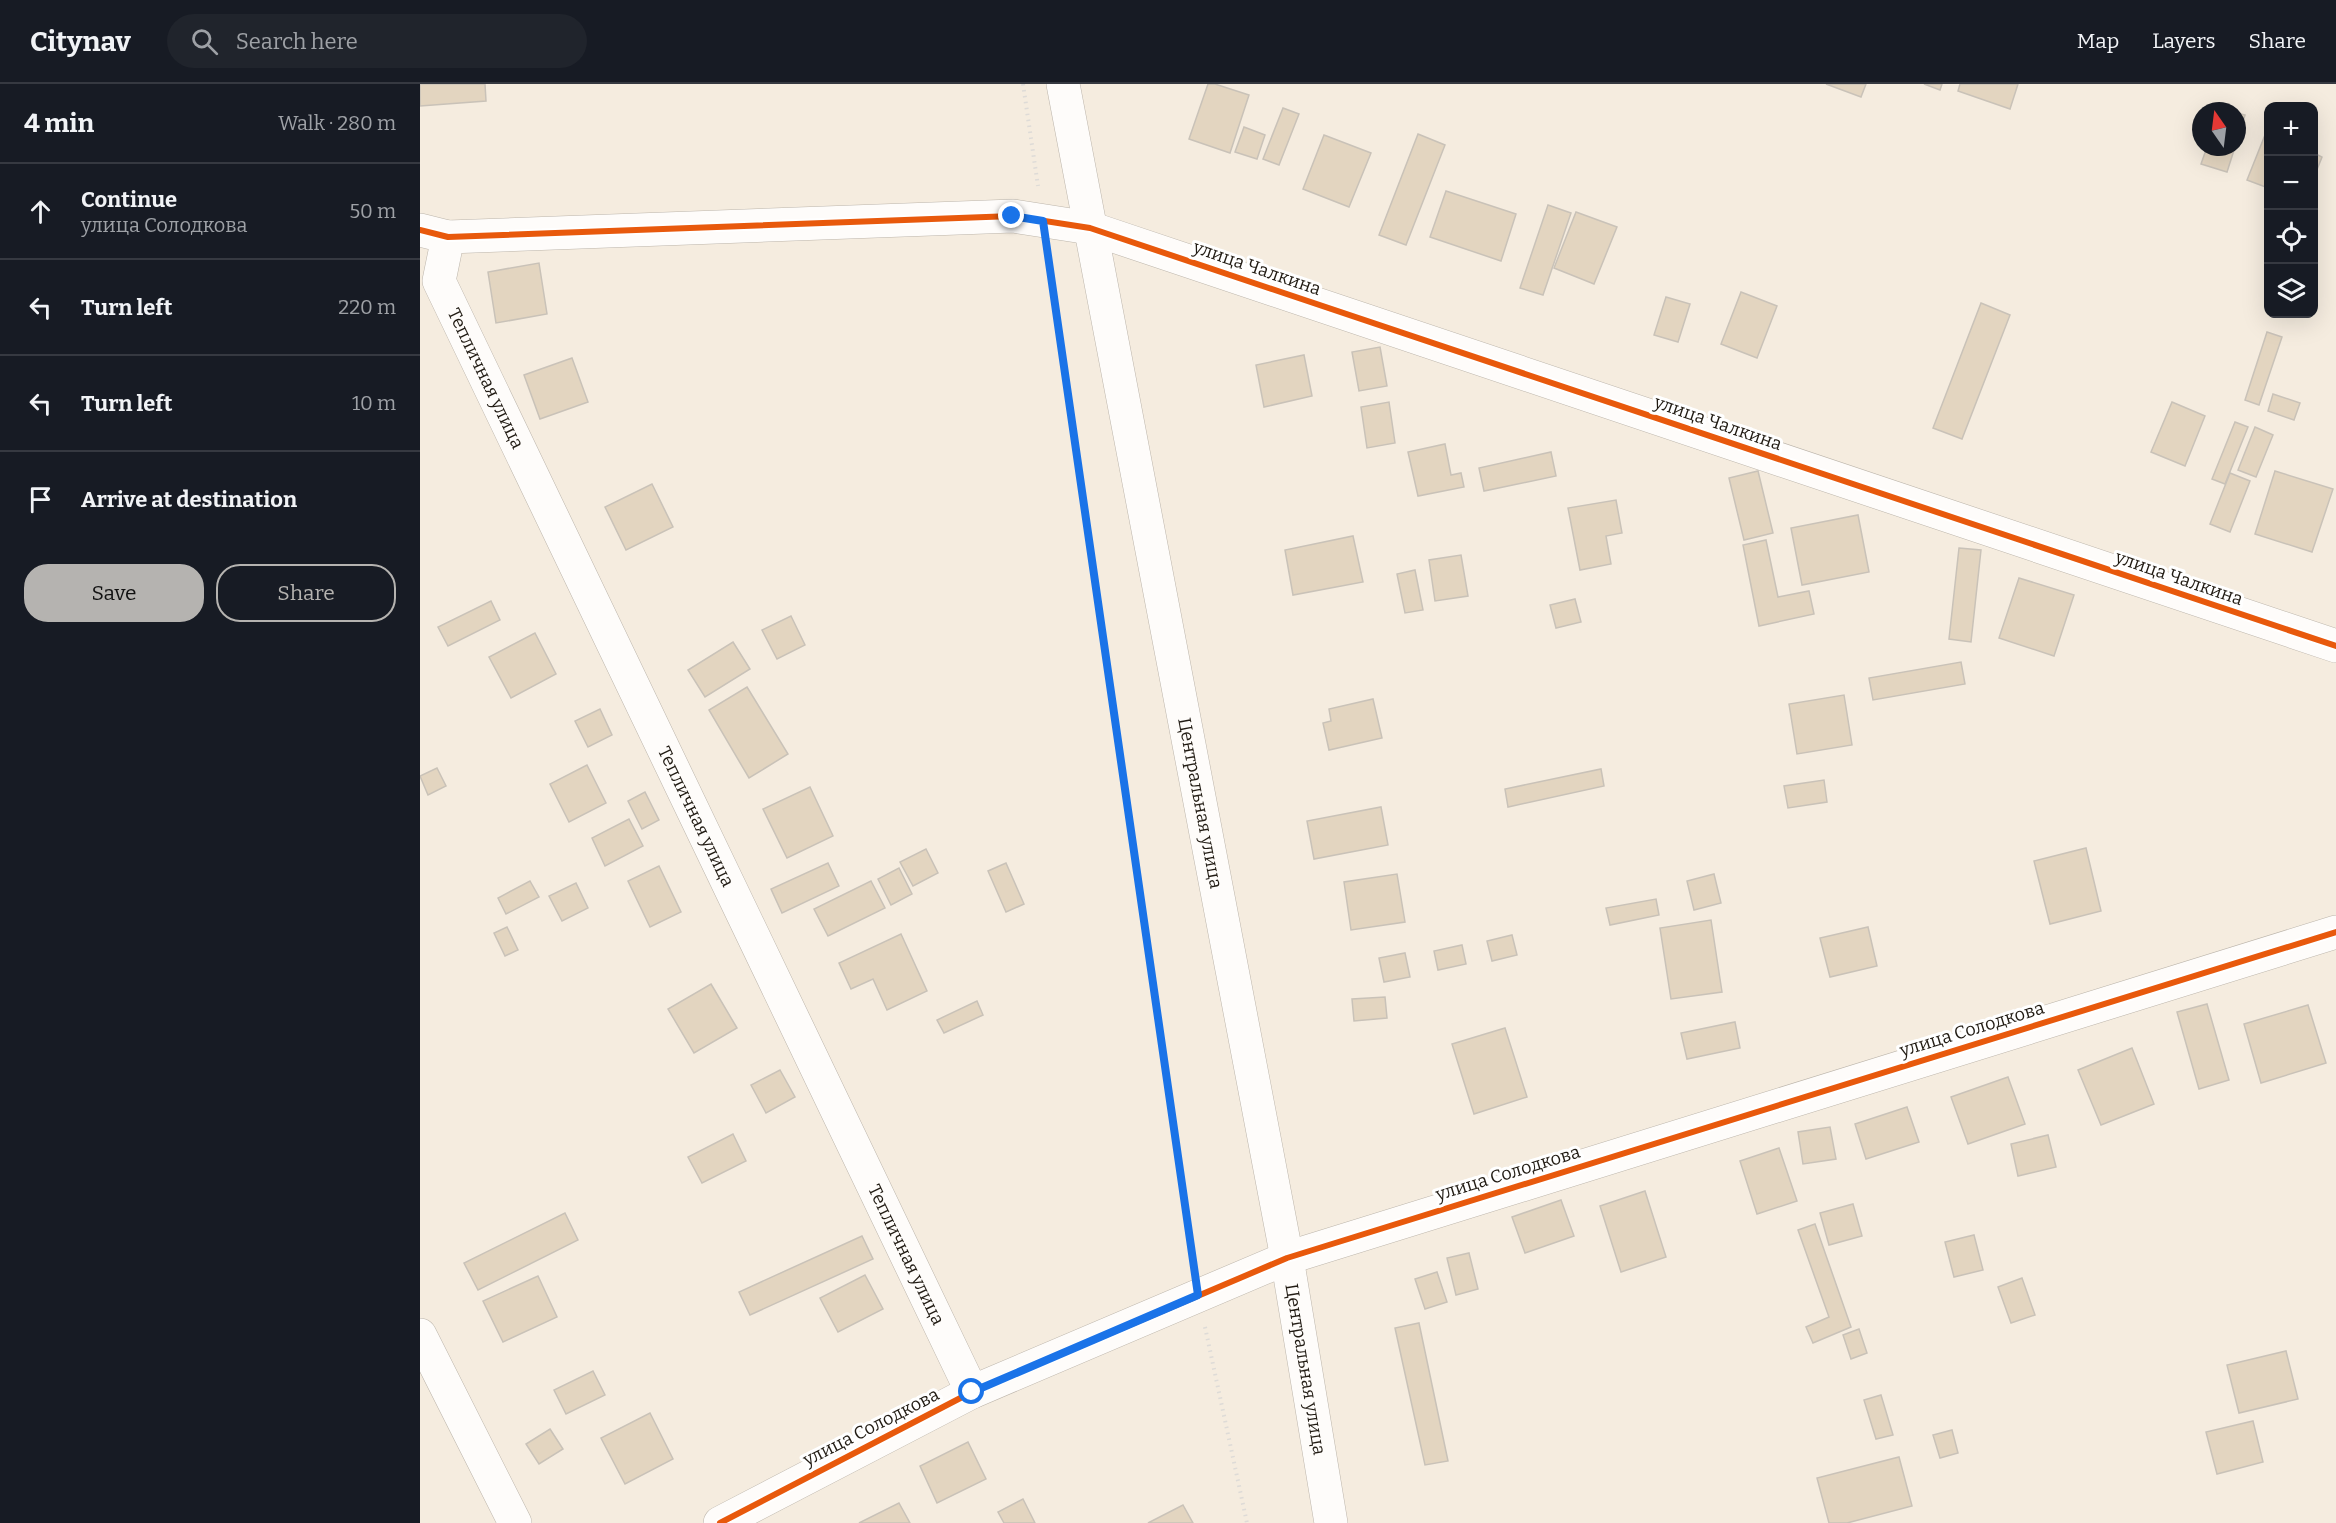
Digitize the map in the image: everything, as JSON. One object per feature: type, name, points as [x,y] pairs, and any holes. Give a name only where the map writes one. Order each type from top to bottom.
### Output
[{"type":"street","name":"Центральная улица","points":[[1063,84],[1287,1258],[1331,1523]]},
{"type":"street","name":"улица Чалкина","points":[[434,233],[1012,216],[1090,228],[2336,646]]},
{"type":"street","name":"Тепличная улица","points":[[434,233],[439,281],[972,1392]]},
{"type":"street","name":"улица Солодкова","points":[[720,1523],[972,1392],[1287,1258],[2336,932]]},
{"type":"street","points":[[420,1335],[515,1523]]},
{"type":"path","points":[[1023,84],[1198,1295],[1247,1523]]},
{"type":"building","points":[[420,84],[485,84],[486,101],[420,106]]},
{"type":"building","points":[[1208,84],[1215,84],[1249,95],[1230,153],[1189,139]]},
{"type":"building","points":[[1826,84],[1866,84],[1861,97]]},
{"type":"building","points":[[1924,84],[1942,84],[1940,90]]},
{"type":"building","points":[[1960,84],[2018,84],[2010,109],[1958,91]]},
{"type":"building","points":[[1283,108],[1299,114],[1279,165],[1263,159]]},
{"type":"building","points":[[1244,127],[1265,135],[1257,159],[1235,152]]},
{"type":"building","points":[[1418,134],[1445,145],[1406,245],[1379,235]]},
{"type":"building","points":[[1324,135],[1371,153],[1349,207],[1303,189]]},
{"type":"building","points":[[2264,138],[2264,186],[2247,180]]},
{"type":"building","points":[[2318,155],[2322,157],[2318,167]]},
{"type":"building","points":[[2204,156],[2232,156],[2227,172],[2201,164]]},
{"type":"building","points":[[1446,191],[1516,214],[1501,261],[1430,237]]},
{"type":"building","points":[[1548,205],[1571,213],[1543,295],[1520,288]]},
{"type":"building","points":[[1576,212],[1617,227],[1594,284],[1554,268]]},
{"type":"building","points":[[539,263],[547,314],[496,323],[488,272]]},
{"type":"building","points":[[1741,292],[1777,306],[1757,358],[1721,344]]},
{"type":"building","points":[[1666,297],[1690,304],[1678,342],[1654,335]]},
{"type":"building","points":[[1981,303],[2010,315],[1962,439],[1933,428]]},
{"type":"building","points":[[2267,332],[2282,337],[2259,405],[2245,400]]},
{"type":"building","points":[[1380,347],[1387,386],[1359,391],[1352,352]]},
{"type":"building","points":[[1304,355],[1312,396],[1264,407],[1256,365]]},
{"type":"building","points":[[572,358],[588,402],[540,419],[524,375]]},
{"type":"building","points":[[2273,394],[2300,403],[2294,420],[2268,411]]},
{"type":"building","points":[[1389,402],[1395,443],[1367,448],[1361,407]]},
{"type":"building","points":[[2172,402],[2205,416],[2185,466],[2151,452]]},
{"type":"building","points":[[2235,422],[2248,427],[2225,484],[2212,479]]},
{"type":"building","points":[[2255,427],[2273,435],[2256,477],[2238,470]]},
{"type":"building","points":[[1445,444],[1451,475],[1461,473],[1464,487],[1418,496],[1408,452]]},
{"type":"building","points":[[1551,452],[1556,476],[1484,491],[1479,468]]},
{"type":"building","points":[[1758,471],[1773,533],[1744,540],[1729,478]]},
{"type":"building","points":[[2275,471],[2333,489],[2312,552],[2255,534]]},
{"type":"building","points":[[2230,473],[2250,481],[2230,532],[2210,524]]},
{"type":"building","points":[[652,484],[673,527],[626,550],[605,507]]},
{"type":"building","points":[[1616,500],[1622,533],[1606,536],[1611,564],[1580,570],[1568,508]]},
{"type":"building","points":[[1858,515],[1869,572],[1802,585],[1791,528]]},
{"type":"building","points":[[1353,536],[1363,582],[1293,595],[1285,550]]},
{"type":"building","points":[[1766,540],[1778,597],[1809,591],[1814,614],[1759,626],[1743,545]]},
{"type":"building","points":[[1959,548],[1981,550],[1971,642],[1949,639]]},
{"type":"building","points":[[1461,555],[1468,596],[1435,601],[1429,560]]},
{"type":"building","points":[[1415,570],[1423,610],[1405,613],[1397,574]]},
{"type":"building","points":[[2019,578],[2074,595],[2054,656],[1999,638]]},
{"type":"building","points":[[1575,599],[1581,622],[1556,628],[1550,605]]},
{"type":"building","points":[[491,601],[500,620],[448,646],[438,627]]},
{"type":"building","points":[[791,616],[805,645],[777,659],[762,630]]},
{"type":"building","points":[[535,633],[556,674],[511,698],[489,657]]},
{"type":"building","points":[[733,642],[750,669],[705,697],[688,670]]},
{"type":"building","points":[[1961,662],[1965,684],[1873,700],[1869,678]]},
{"type":"building","points":[[747,687],[788,754],[749,778],[709,710]]},
{"type":"building","points":[[1844,695],[1852,745],[1797,754],[1789,704]]},
{"type":"building","points":[[1373,699],[1382,738],[1329,750],[1323,723],[1331,721],[1329,709]]},
{"type":"building","points":[[600,709],[612,735],[588,747],[575,721]]},
{"type":"building","points":[[587,765],[606,803],[569,822],[550,784]]},
{"type":"building","points":[[437,768],[446,786],[428,795],[420,776]]},
{"type":"building","points":[[1601,769],[1604,786],[1508,807],[1505,789]]},
{"type":"building","points":[[1824,780],[1827,802],[1788,808],[1784,786]]},
{"type":"building","points":[[810,787],[833,836],[787,858],[763,809]]},
{"type":"building","points":[[645,792],[659,820],[642,829],[628,801]]},
{"type":"building","points":[[1381,807],[1388,845],[1314,859],[1307,821]]},
{"type":"building","points":[[629,819],[643,846],[605,866],[592,838]]},
{"type":"building","points":[[2086,848],[2101,911],[2050,924],[2034,861]]},
{"type":"building","points":[[926,849],[938,873],[913,886],[900,862]]},
{"type":"building","points":[[828,863],[839,886],[782,913],[771,889]]},
{"type":"building","points":[[1006,863],[1024,904],[1006,912],[988,871]]},
{"type":"building","points":[[659,866],[681,912],[650,927],[628,881]]},
{"type":"building","points":[[899,868],[912,894],[891,905],[878,879]]},
{"type":"building","points":[[1397,874],[1405,922],[1351,930],[1344,882]]},
{"type":"building","points":[[1714,874],[1721,903],[1694,910],[1687,881]]},
{"type":"building","points":[[530,881],[539,897],[506,914],[498,898]]},
{"type":"building","points":[[871,881],[885,908],[828,936],[814,909]]},
{"type":"building","points":[[576,883],[588,908],[562,921],[549,896]]},
{"type":"building","points":[[1656,899],[1659,915],[1610,925],[1606,908]]},
{"type":"building","points":[[1711,920],[1722,992],[1671,999],[1660,928]]},
{"type":"building","points":[[507,927],[518,950],[505,956],[494,933]]},
{"type":"building","points":[[1868,927],[1877,966],[1830,977],[1820,938]]},
{"type":"building","points":[[901,934],[927,991],[887,1010],[873,979],[851,989],[839,963]]},
{"type":"building","points":[[1512,935],[1517,955],[1492,961],[1487,941]]},
{"type":"building","points":[[1462,945],[1466,964],[1438,970],[1434,951]]},
{"type":"building","points":[[1405,953],[1410,977],[1384,982],[1379,958]]},
{"type":"building","points":[[711,984],[737,1028],[694,1053],[668,1009]]},
{"type":"building","points":[[1385,997],[1387,1018],[1354,1021],[1352,999]]},
{"type":"building","points":[[977,1001],[983,1015],[944,1033],[937,1020]]},
{"type":"building","points":[[2207,1004],[2229,1080],[2199,1089],[2177,1012]]},
{"type":"building","points":[[2308,1005],[2326,1063],[2261,1083],[2244,1024]]},
{"type":"building","points":[[1735,1022],[1740,1048],[1687,1059],[1681,1033]]},
{"type":"building","points":[[1505,1028],[1527,1097],[1474,1114],[1452,1044]]},
{"type":"building","points":[[2132,1048],[2154,1104],[2101,1125],[2078,1070]]},
{"type":"building","points":[[780,1070],[795,1097],[766,1113],[751,1085]]},
{"type":"building","points":[[2008,1077],[2025,1124],[1968,1144],[1951,1097]]},
{"type":"building","points":[[1907,1107],[1919,1142],[1866,1159],[1855,1124]]},
{"type":"building","points":[[1830,1127],[1836,1159],[1803,1164],[1798,1132]]},
{"type":"building","points":[[733,1134],[746,1161],[702,1183],[688,1157]]},
{"type":"building","points":[[2048,1135],[2056,1167],[2018,1176],[2011,1144]]},
{"type":"building","points":[[1779,1148],[1797,1201],[1757,1214],[1740,1161]]},
{"type":"building","points":[[1645,1191],[1666,1257],[1621,1272],[1600,1206]]},
{"type":"building","points":[[1561,1200],[1574,1236],[1525,1253],[1512,1217]]},
{"type":"building","points":[[1853,1204],[1862,1236],[1829,1245],[1820,1213]]},
{"type":"building","points":[[565,1213],[578,1240],[478,1290],[464,1263]]},
{"type":"building","points":[[1815,1224],[1851,1327],[1813,1343],[1806,1327],[1829,1317],[1798,1230]]},
{"type":"building","points":[[1974,1235],[1983,1270],[1954,1277],[1945,1242]]},
{"type":"building","points":[[862,1236],[873,1259],[750,1315],[739,1292]]},
{"type":"building","points":[[1469,1253],[1478,1289],[1456,1295],[1447,1258]]},
{"type":"building","points":[[1437,1272],[1447,1302],[1425,1309],[1415,1279]]},
{"type":"building","points":[[865,1275],[883,1309],[838,1332],[820,1298]]},
{"type":"building","points":[[538,1276],[557,1317],[503,1342],[483,1301]]},
{"type":"building","points":[[2022,1278],[2035,1315],[2011,1323],[1998,1287]]},
{"type":"building","points":[[1419,1323],[1448,1461],[1425,1465],[1395,1328]]},
{"type":"building","points":[[1859,1329],[1867,1353],[1851,1359],[1843,1335]]},
{"type":"building","points":[[2286,1351],[2298,1399],[2239,1413],[2227,1365]]},
{"type":"building","points":[[593,1371],[605,1395],[566,1414],[554,1390]]},
{"type":"building","points":[[1881,1395],[1893,1435],[1876,1439],[1864,1400]]},
{"type":"building","points":[[650,1413],[673,1459],[625,1484],[601,1438]]},
{"type":"building","points":[[2253,1421],[2263,1462],[2217,1474],[2206,1432]]},
{"type":"building","points":[[550,1429],[563,1449],[539,1464],[526,1444]]},
{"type":"building","points":[[1952,1430],[1958,1453],[1940,1458],[1933,1435]]},
{"type":"building","points":[[968,1442],[986,1479],[937,1503],[920,1466]]},
{"type":"building","points":[[1899,1457],[1912,1506],[1847,1523],[1829,1523],[1817,1478]]},
{"type":"building","points":[[1023,1499],[1035,1523],[1004,1523],[998,1512]]},
{"type":"building","points":[[899,1503],[910,1523],[859,1523]]},
{"type":"building","points":[[1183,1505],[1193,1523],[1148,1523]]},
{"type":"cycle path","points":[[420,230],[448,237],[1013,216],[1090,228],[2336,646]]},
{"type":"cycle path","points":[[720,1523],[972,1392],[1287,1258],[2336,932]]},
{"type":"route","points":[[972,1392],[1198,1295],[1043,221],[1012,216]]}]
